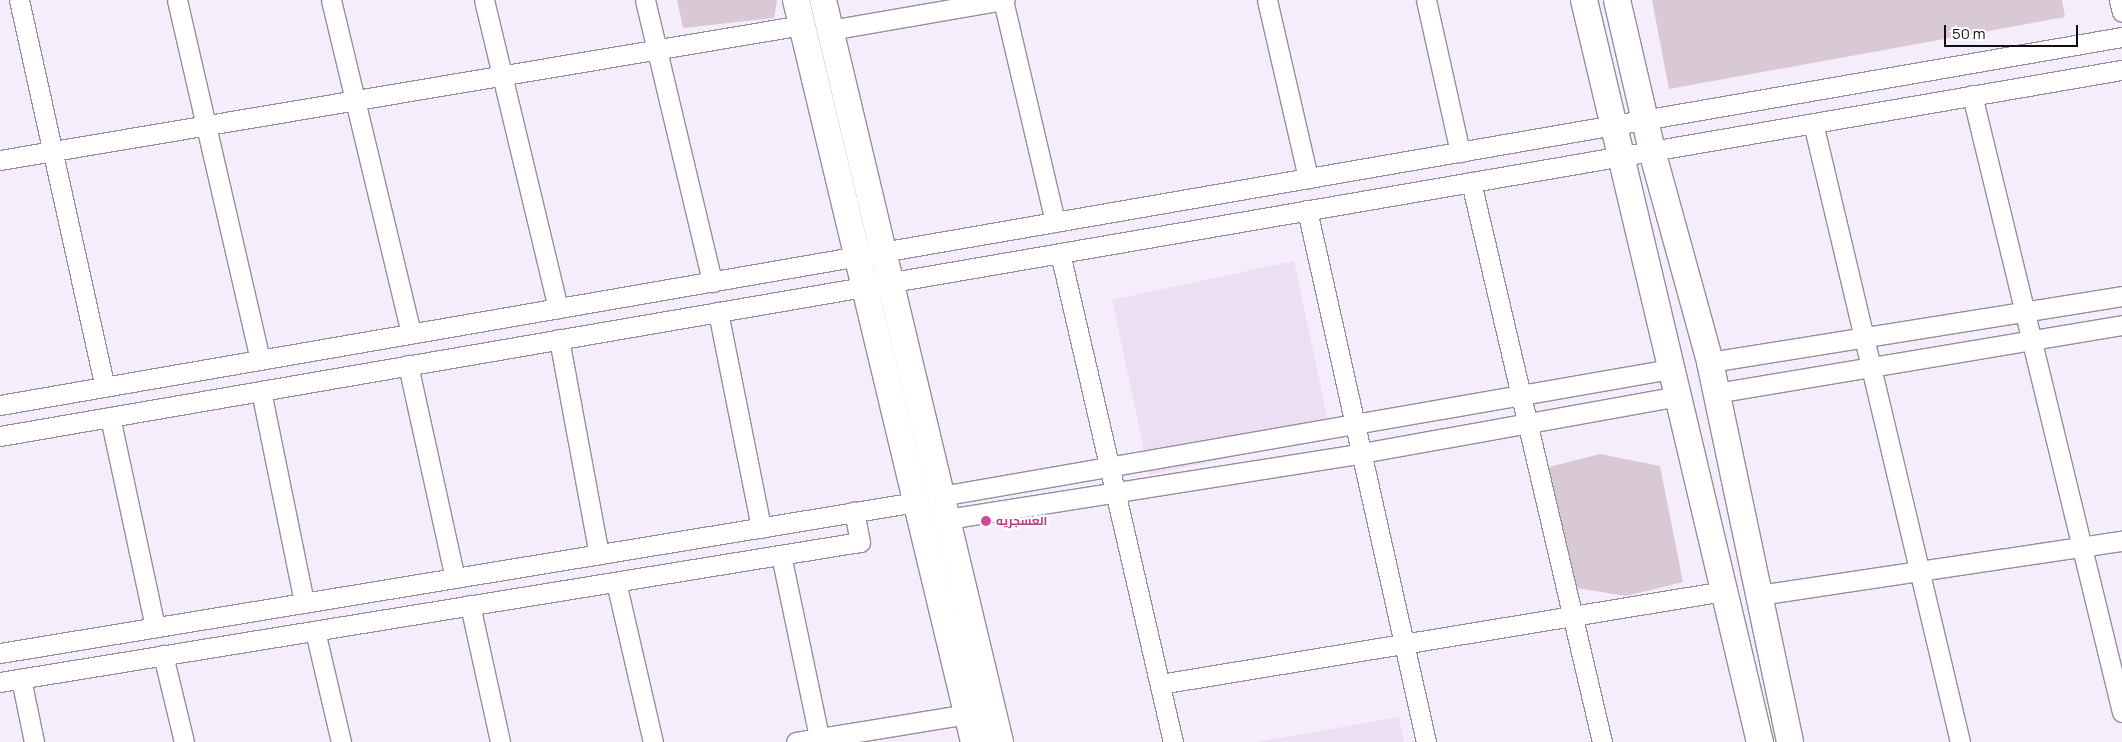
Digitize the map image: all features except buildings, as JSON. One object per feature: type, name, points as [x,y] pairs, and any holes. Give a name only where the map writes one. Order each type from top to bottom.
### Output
[{"type":"main road","points":[[796,0],[974,742]]},
{"type":"main road","points":[[823,0],[1000,742]]},
{"type":"main road","points":[[1584,0],[1760,742]]},
{"type":"main road","points":[[1617,0],[1644,120],[1710,362],[1790,742]]},
{"type":"street","points":[[19,0],[106,387]]},
{"type":"street","points":[[178,0],[260,360]]},
{"type":"street","points":[[332,0],[411,334]]},
{"type":"street","points":[[484,0],[558,308]]},
{"type":"street","points":[[645,0],[712,282]]},
{"type":"street","points":[[830,30],[1004,0],[1055,222]]},
{"type":"street","points":[[1267,0],[1308,178]]},
{"type":"street","points":[[1426,0],[1460,152]]},
{"type":"street","points":[[2119,0],[2122,12]]},
{"type":"street","points":[[0,160],[802,25]]},
{"type":"street","points":[[0,405],[2122,37]]},
{"type":"street","points":[[0,436],[2122,70]]},
{"type":"street","points":[[1972,95],[2122,712]]},
{"type":"street","points":[[1813,123],[1960,742]]},
{"type":"street","points":[[1471,182],[1602,742]]},
{"type":"street","points":[[1308,210],[1426,742]]},
{"type":"street","points":[[1060,253],[1173,742]]},
{"type":"street","points":[[1710,362],[2122,296]]},
{"type":"street","points":[[718,312],[761,528]]},
{"type":"street","points":[[1716,393],[2122,325]]},
{"type":"street","points":[[559,340],[599,554]]},
{"type":"street","points":[[408,365],[455,578]]},
{"type":"street","points":[[944,507],[1110,466],[1521,397],[1671,369]]},
{"type":"street","points":[[261,391],[304,603]]},
{"type":"street","points":[[944,507],[1116,492],[1362,454],[1678,396]]},
{"type":"street","points":[[110,417],[156,627]]},
{"type":"street","points":[[1,650],[156,627],[916,502]]},
{"type":"street","points":[[0,682],[860,542],[854,512]]},
{"type":"street","points":[[1759,594],[2122,541]]},
{"type":"street","points":[[781,554],[820,740]]},
{"type":"street","points":[[616,582],[653,742]]},
{"type":"street","points":[[1160,684],[1724,591]]},
{"type":"street","points":[[470,605],[500,742]]},
{"type":"street","points":[[315,631],[341,742]]},
{"type":"street","points":[[164,655],[184,742]]},
{"type":"street","points":[[22,679],[34,742]]},
{"type":"street","points":[[796,742],[820,740],[967,714]]},
{"type":"shaded area","points":[[1294,261],[1331,436],[1149,475],[1112,300]]},
{"type":"shaded area","points":[[1399,717],[1404,742],[1257,742]]},
{"type":"place","name":"العسجريه","points":[[986,521]]}]
